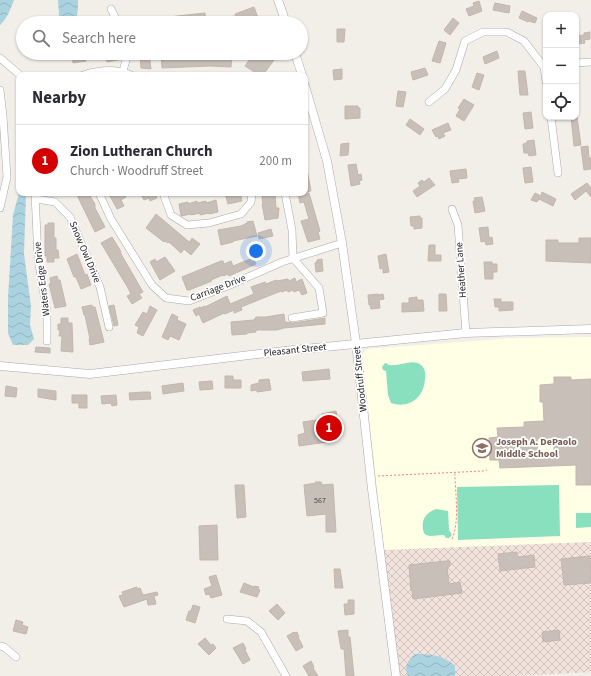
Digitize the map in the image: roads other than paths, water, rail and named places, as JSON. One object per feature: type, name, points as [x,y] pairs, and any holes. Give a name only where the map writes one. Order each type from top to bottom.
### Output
[{"type":"street","points":[[278,0],[284,16]]},
{"type":"street","points":[[111,9],[114,16]]},
{"type":"street","points":[[429,102],[445,88],[456,70],[465,41],[483,32],[507,32],[524,41],[543,65]]},
{"type":"street","points":[[0,58],[16,72]]},
{"type":"street","points":[[93,72],[99,70],[123,71],[126,60]]},
{"type":"street","points":[[297,60],[301,72]]},
{"type":"street","points":[[579,63],[591,62]]},
{"type":"street","points":[[0,90],[7,177],[0,208]]},
{"type":"street","name":"Woodruff Street","points":[[308,96],[327,161],[342,243],[356,344],[370,477],[396,676]]},
{"type":"street","points":[[551,120],[558,173]]},
{"type":"street","name":"Snow Owl Drive","points":[[35,196],[55,202],[70,216],[100,287],[109,327]]},
{"type":"street","name":"Waters Edge Drive","points":[[35,196],[38,259],[47,312],[47,341]]},
{"type":"street","name":"Carriage Drive","points":[[100,196],[110,219],[152,285],[166,298],[189,301],[293,258],[342,243]]},
{"type":"street","points":[[164,196],[171,214],[187,225],[209,223],[241,214],[251,202],[252,196]]},
{"type":"street","points":[[286,196],[292,230],[293,258],[320,288],[323,313],[292,318]]},
{"type":"street","name":"Heather Lane","points":[[452,209],[458,225],[466,333]]},
{"type":"street","name":"Pleasant Street","points":[[0,366],[90,374],[466,333],[591,329]]},
{"type":"street","points":[[227,618],[247,621],[261,632],[286,676]]},
{"type":"street","points":[[0,646],[4,646],[16,657]]},
{"type":"water","points":[[0,0],[14,0],[7,17],[0,25]]},
{"type":"water","points":[[58,0],[78,0],[77,16],[59,15]]},
{"type":"water","points":[[18,196],[26,196],[24,254],[31,306],[30,325],[34,339],[28,345],[13,345],[8,333],[8,298],[13,215]]},
{"type":"water","points":[[415,654],[432,655],[446,659],[455,666],[455,676],[408,676],[406,667],[410,659]]},
{"type":"place","name":"Zion Lutheran Church","points":[[329,428]]},
{"type":"place","name":"Joseph A. DePaolo Middle School","points":[[482,448]]}]
